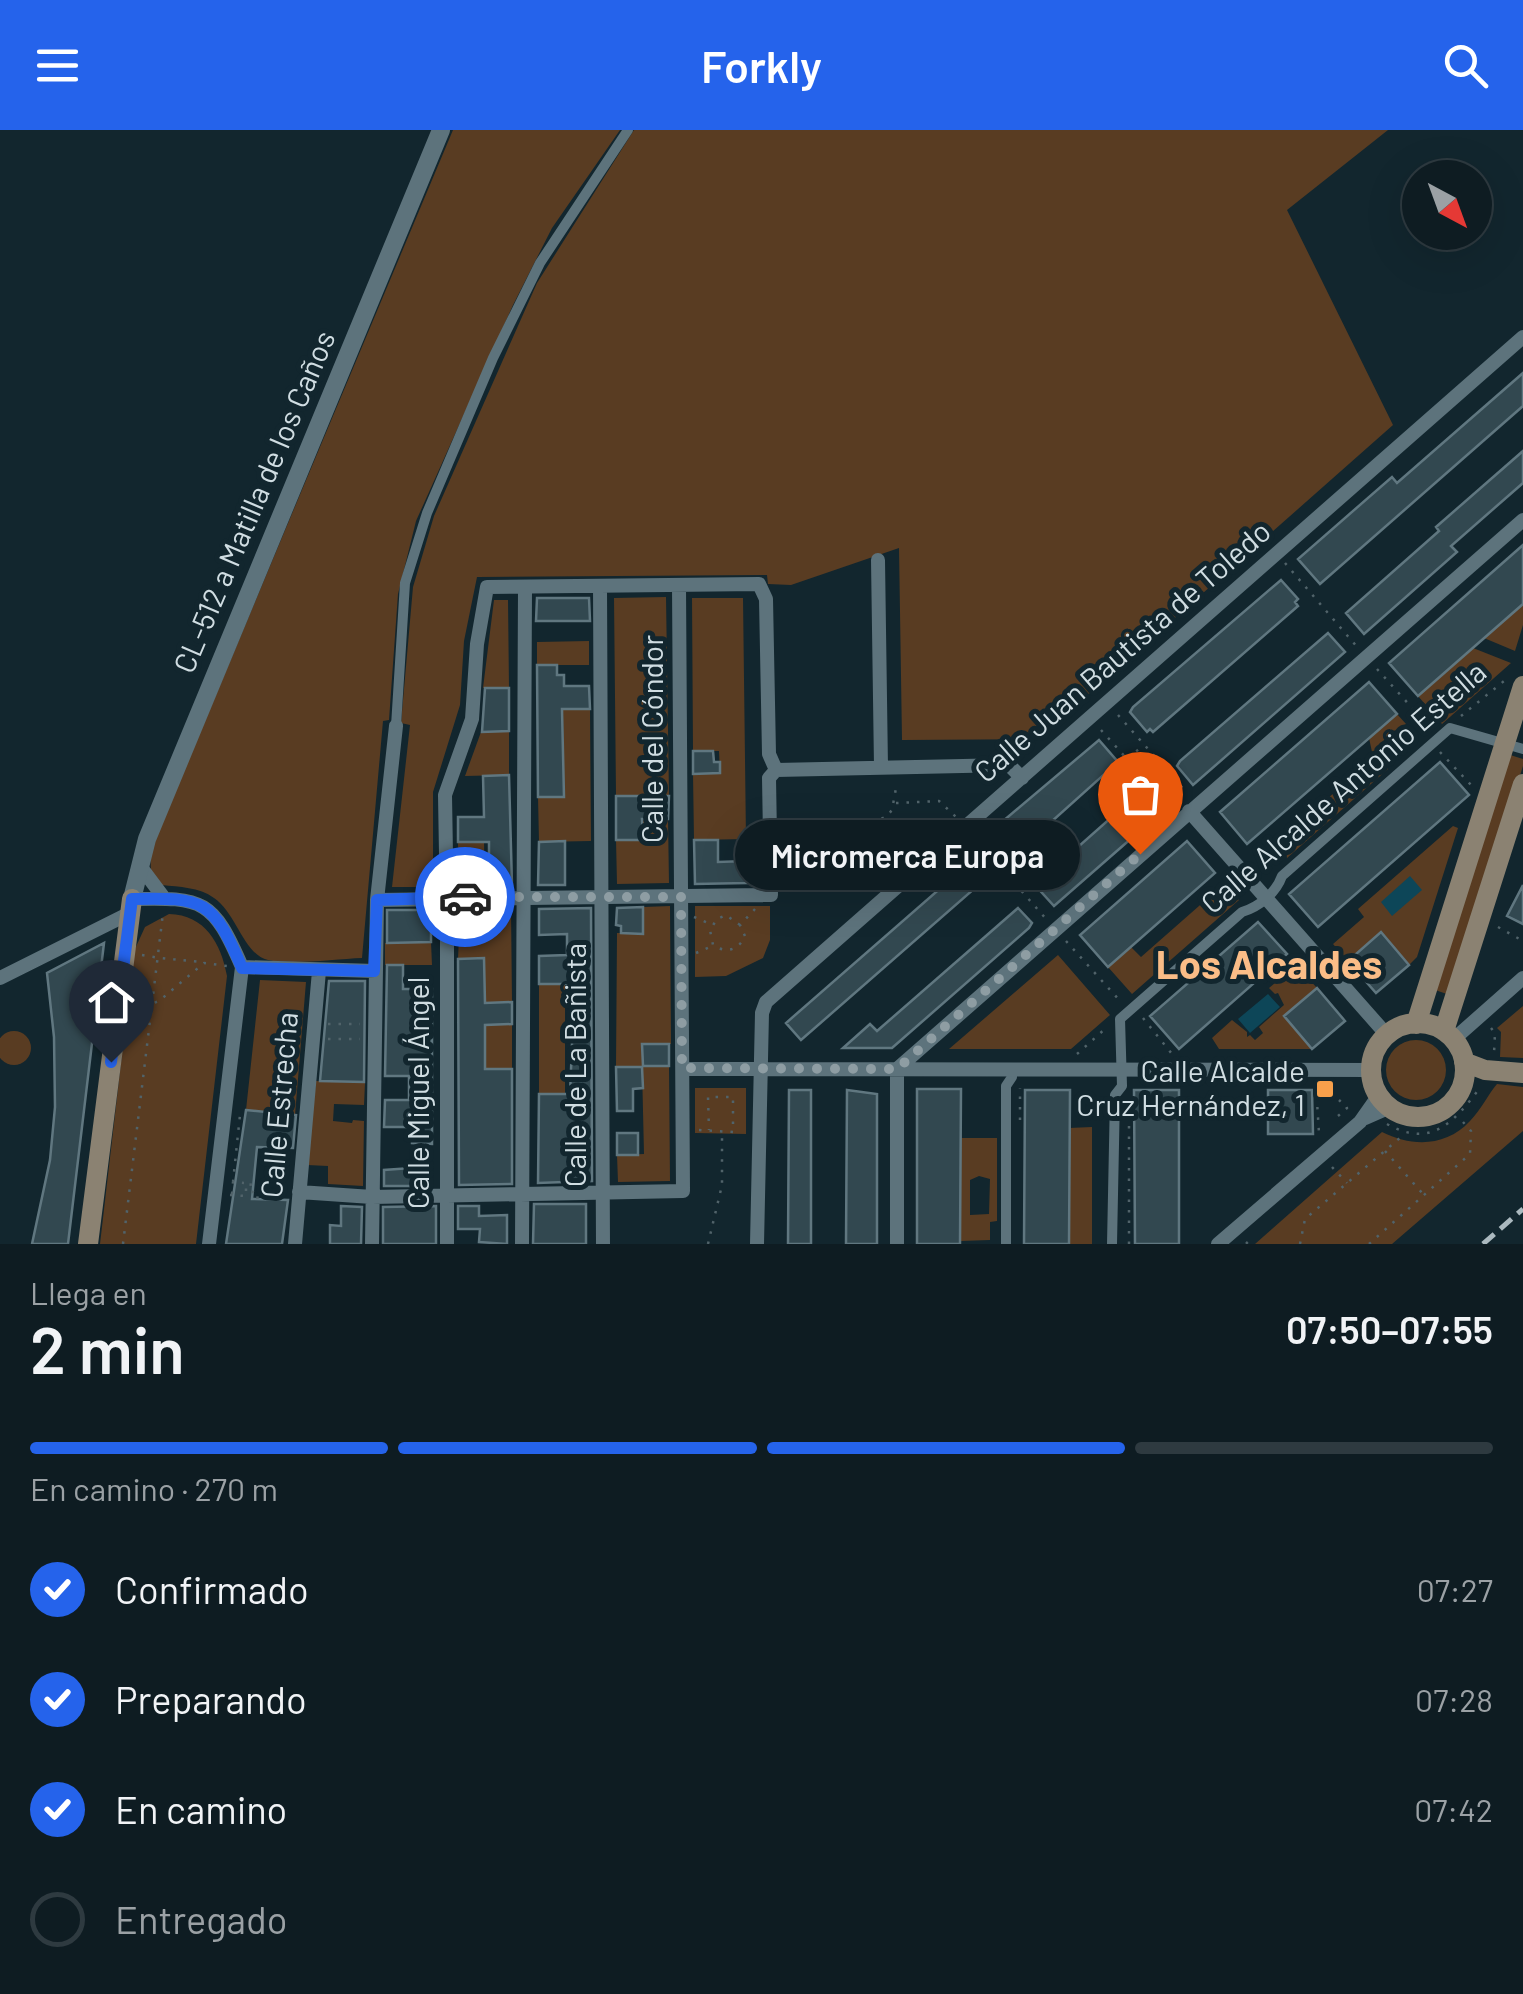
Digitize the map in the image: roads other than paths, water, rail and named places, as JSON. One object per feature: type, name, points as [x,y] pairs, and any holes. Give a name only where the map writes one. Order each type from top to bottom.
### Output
[{"type":"main road","points":[[1416,1024],[1514,746],[1517,681]]},
{"type":"main road","points":[[1449,1035],[1416,1024],[1387,1035],[1379,1045],[1372,1070],[1378,1110],[1415,1117],[1442,1110],[1452,1102],[1464,1070],[1449,1035],[1523,784]]},
{"type":"main road","points":[[88,1244],[131,906]]},
{"type":"main road","points":[[1464,1070],[1523,1073]]},
{"type":"street","name":"CL-512 a Matilla de los Caños","points":[[131,906],[147,839],[441,130]]},
{"type":"street","points":[[372,1244],[377,900],[396,726],[405,583],[427,513],[493,358],[540,264],[628,130]]},
{"type":"street","name":"Calle Juan Bautista de Toledo","points":[[757,1244],[762,1013],[766,1002],[960,822],[1022,778],[1523,337]]},
{"type":"street","points":[[897,1244],[897,1069],[1523,520]]},
{"type":"street","points":[[878,560],[881,767]]},
{"type":"street","points":[[522,1244],[524,588],[759,584],[766,599],[769,759],[776,770]]},
{"type":"street","name":"Calle de La Bañista","points":[[600,586],[603,1244]]},
{"type":"street","name":"Calle del Cóndor","points":[[604,1191],[684,1191],[679,586]]},
{"type":"street","name":"Calle Miguel Ángel","points":[[448,1244],[445,795],[472,719],[477,644],[488,587],[524,588]]},
{"type":"street","name":"Calle Alcalde Antonio Estella","points":[[1122,1070],[1124,1014],[1242,912],[1266,898],[1282,876],[1450,728],[1514,746]]},
{"type":"street","points":[[377,900],[604,896],[764,899],[769,778],[776,770],[1009,765],[1022,778]]},
{"type":"street","points":[[1189,812],[1387,1035]]},
{"type":"street","points":[[140,866],[164,905]]},
{"type":"street","points":[[0,978],[131,906],[189,899],[208,910],[222,926],[235,967],[209,1244]]},
{"type":"street","points":[[235,967],[374,971]]},
{"type":"street","name":"Calle Estrecha","points":[[294,1244],[294,1192],[319,971]]},
{"type":"street","points":[[1449,1035],[1523,978]]},
{"type":"street","points":[[682,1068],[1372,1070]]},
{"type":"street","points":[[1006,1244],[1006,1086],[1012,1069]]},
{"type":"street","points":[[1112,1244],[1114,1095],[1122,1086],[1122,1070]]},
{"type":"street","points":[[1218,1244],[1378,1110]]},
{"type":"street","points":[[294,1192],[372,1196],[604,1191]]},
{"type":"water","points":[[1410,876],[1422,890],[1392,916],[1381,902]]},
{"type":"water","points":[[1268,994],[1280,1007],[1250,1033],[1238,1019]]},
{"type":"railway","points":[[1483,1244],[1523,1209]]},
{"type":"place","name":"Micromerca Europa","points":[[1140,854]]},
{"type":"place","name":"Calle Alcalde Cruz Hernández, 1","points":[[1325,1089]]},
{"type":"district","name":"Los Alcaldes","points":[[1269,965]]}]
